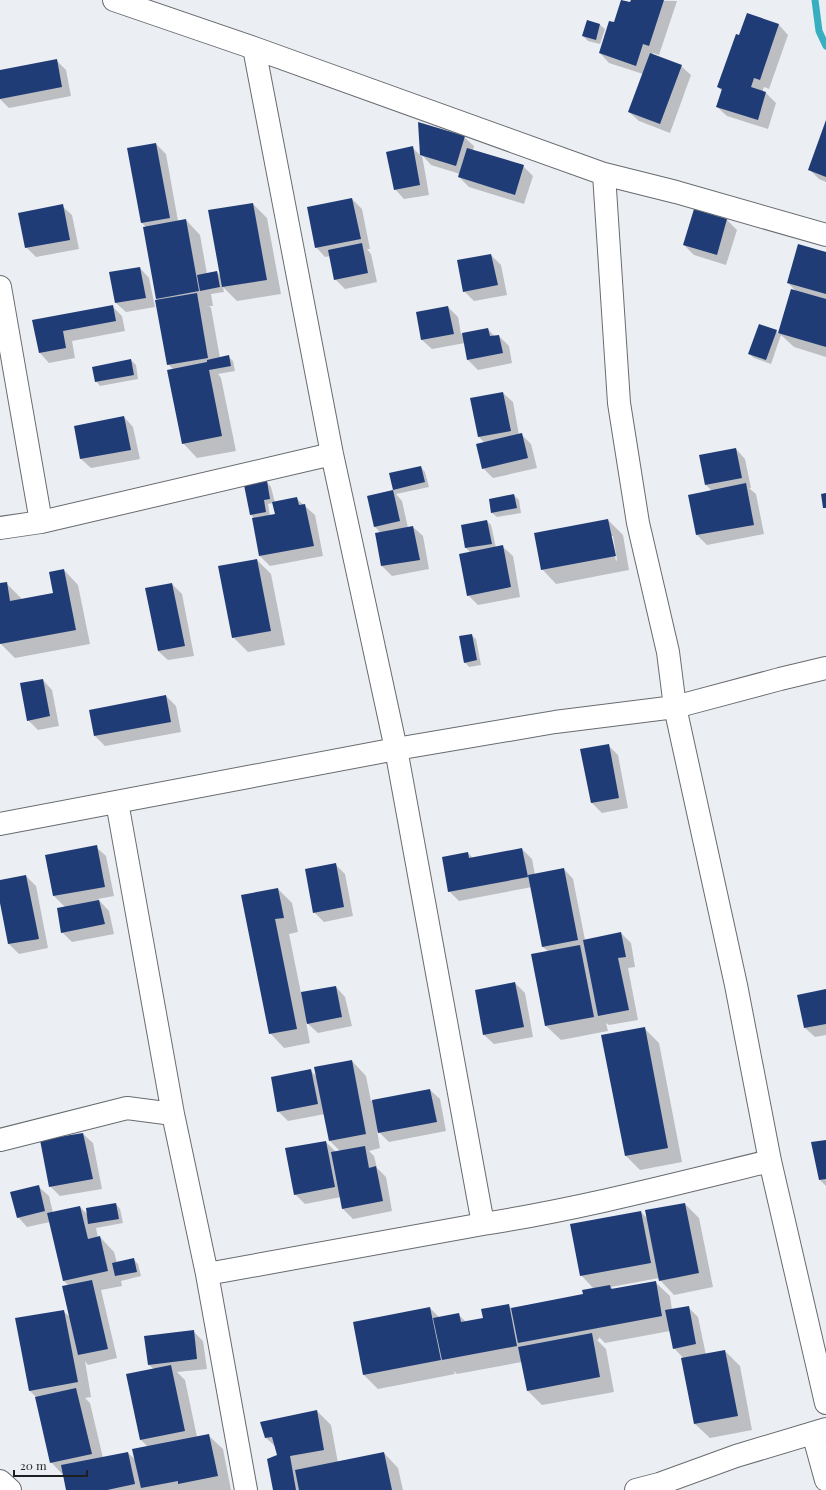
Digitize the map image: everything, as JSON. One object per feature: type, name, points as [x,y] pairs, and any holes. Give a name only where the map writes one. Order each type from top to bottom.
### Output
[{"type":"street","points":[[114,0],[254,48],[604,174],[676,192],[826,235]]},
{"type":"street","points":[[254,48],[332,454],[396,749],[483,1224]]},
{"type":"street","points":[[604,174],[619,403],[638,522],[668,652],[675,707],[736,985],[770,1161],[826,1403]]},
{"type":"street","points":[[0,288],[42,522]]},
{"type":"street","points":[[0,528],[42,522],[332,454]]},
{"type":"street","points":[[0,824],[396,749],[555,722],[675,707],[826,668]]},
{"type":"street","points":[[117,802],[173,1114],[207,1274],[246,1490]]},
{"type":"street","points":[[0,1140],[128,1108],[173,1114]]},
{"type":"street","points":[[207,1274],[529,1217],[646,1192],[770,1161]]},
{"type":"street","points":[[636,1490],[659,1484],[736,1456],[819,1431],[826,1480]]},
{"type":"street","points":[[0,1481],[10,1490]]},
{"type":"building","points":[[621,0],[630,2],[631,0],[664,0],[649,46],[643,44],[636,66],[599,53],[609,21],[614,22]]},
{"type":"building","points":[[747,13],[779,24],[760,80],[754,78],[751,87],[766,92],[758,120],[716,107],[722,89],[717,87],[736,34],[739,35]]},
{"type":"building","points":[[587,20],[600,24],[596,40],[582,36]]},
{"type":"building","points":[[650,53],[682,65],[660,124],[628,112]]},
{"type":"building","points":[[57,59],[62,87],[0,99],[0,70]]},
{"type":"building","points":[[826,120],[826,177],[808,170]]},
{"type":"building","points":[[418,122],[465,136],[456,166],[420,155]]},
{"type":"building","points":[[156,143],[170,218],[141,223],[127,148]]},
{"type":"building","points":[[413,146],[420,185],[394,190],[386,152]]},
{"type":"building","points":[[467,148],[524,165],[515,195],[458,177]]},
{"type":"building","points":[[352,198],[361,239],[315,248],[307,207]]},
{"type":"building","points":[[253,203],[267,280],[222,287],[208,210]]},
{"type":"building","points":[[63,204],[70,240],[25,248],[18,213]]},
{"type":"building","points":[[694,209],[727,219],[717,255],[683,245]]},
{"type":"building","points":[[186,219],[199,291],[156,299],[143,227]]},
{"type":"building","points":[[362,243],[368,273],[334,280],[328,250]]},
{"type":"building","points":[[798,244],[826,252],[826,294],[787,283]]},
{"type":"building","points":[[491,254],[498,285],[463,292],[457,260]]},
{"type":"building","points":[[140,267],[146,298],[115,303],[109,272]]},
{"type":"building","points":[[217,271],[220,287],[200,291],[197,275]]},
{"type":"building","points":[[791,289],[826,299],[826,347],[778,333]]},
{"type":"building","points":[[197,293],[208,358],[167,365],[155,300]]},
{"type":"building","points":[[113,305],[116,321],[63,331],[66,348],[39,353],[32,320]]},
{"type":"building","points":[[448,306],[454,334],[421,340],[416,312]]},
{"type":"building","points":[[759,324],[777,330],[766,360],[748,354]]},
{"type":"building","points":[[488,328],[490,336],[499,335],[503,353],[467,360],[462,333]]},
{"type":"building","points":[[229,355],[231,366],[209,370],[222,436],[182,444],[167,370],[207,362],[207,360]]},
{"type":"building","points":[[131,359],[134,375],[95,382],[92,367]]},
{"type":"building","points":[[503,392],[511,431],[478,437],[470,398]]},
{"type":"building","points":[[124,416],[131,450],[80,459],[74,426]]},
{"type":"building","points":[[522,433],[528,458],[482,469],[476,444]]},
{"type":"building","points":[[736,448],[742,478],[705,485],[699,455]]},
{"type":"building","points":[[421,466],[425,482],[393,490],[389,473]]},
{"type":"building","points":[[267,481],[270,499],[264,500],[266,512],[250,515],[244,485]]},
{"type":"building","points":[[746,483],[754,525],[696,535],[688,495]]},
{"type":"building","points":[[393,490],[400,521],[374,527],[367,496]]},
{"type":"building","points":[[826,493],[826,508],[823,508],[821,494]]},
{"type":"building","points":[[514,494],[517,508],[491,513],[489,499]]},
{"type":"building","points":[[297,497],[299,505],[305,504],[314,546],[259,556],[252,518],[275,514],[272,502]]},
{"type":"building","points":[[608,519],[616,556],[541,570],[534,533]]},
{"type":"building","points":[[487,520],[492,544],[465,548],[461,525]]},
{"type":"building","points":[[413,526],[420,560],[381,566],[375,533]]},
{"type":"building","points":[[503,545],[511,587],[467,596],[459,554]]},
{"type":"building","points":[[257,559],[271,631],[232,638],[218,566]]},
{"type":"building","points":[[64,569],[76,630],[0,644],[0,583],[7,582],[10,601],[53,593],[49,572]]},
{"type":"building","points":[[172,583],[185,646],[158,651],[145,588]]},
{"type":"building","points":[[472,634],[477,660],[464,663],[459,636]]},
{"type":"building","points":[[43,679],[50,716],[27,721],[20,683]]},
{"type":"building","points":[[166,695],[171,722],[94,736],[89,710]]},
{"type":"building","points":[[609,744],[619,798],[591,803],[580,749]]},
{"type":"building","points":[[97,845],[105,887],[53,896],[45,855]]},
{"type":"building","points":[[522,848],[528,877],[448,892],[442,857],[468,852],[469,858]]},
{"type":"building","points":[[336,863],[344,907],[313,913],[305,869]]},
{"type":"building","points":[[564,868],[578,940],[542,947],[528,875]]},
{"type":"building","points":[[26,875],[39,939],[8,944],[0,903],[0,880]]},
{"type":"building","points":[[278,888],[284,918],[275,919],[297,1029],[269,1034],[241,895]]},
{"type":"building","points":[[99,900],[105,924],[61,933],[57,908]]},
{"type":"building","points":[[621,932],[626,957],[618,958],[629,1010],[598,1016],[583,940]]},
{"type":"building","points":[[580,945],[594,1017],[545,1026],[531,954]]},
{"type":"building","points":[[515,982],[524,1027],[483,1035],[475,990]]},
{"type":"building","points":[[336,986],[342,1017],[307,1024],[301,992]]},
{"type":"building","points":[[826,989],[826,1024],[804,1028],[797,995]]},
{"type":"building","points":[[645,1027],[668,1148],[625,1156],[601,1035]]},
{"type":"building","points":[[352,1060],[366,1134],[329,1141],[314,1067]]},
{"type":"building","points":[[311,1069],[318,1104],[277,1112],[271,1077]]},
{"type":"building","points":[[430,1089],[437,1122],[378,1133],[372,1100]]},
{"type":"building","points":[[83,1133],[93,1179],[49,1187],[40,1140]]},
{"type":"building","points":[[826,1140],[826,1179],[819,1180],[811,1142]]},
{"type":"building","points":[[326,1141],[335,1187],[294,1195],[285,1148]]},
{"type":"building","points":[[365,1146],[369,1168],[376,1166],[383,1201],[342,1209],[331,1152]]},
{"type":"building","points":[[39,1185],[45,1211],[17,1218],[10,1192]]},
{"type":"building","points":[[116,1203],[119,1219],[88,1224],[86,1208]]},
{"type":"building","points":[[685,1203],[699,1273],[659,1281],[645,1210]]},
{"type":"building","points":[[80,1206],[88,1239],[100,1236],[108,1271],[63,1281],[47,1213]]},
{"type":"building","points":[[641,1211],[651,1263],[580,1276],[570,1224]]},
{"type":"building","points":[[134,1258],[137,1272],[115,1276],[112,1263]]},
{"type":"building","points":[[92,1280],[108,1349],[78,1355],[62,1286]]},
{"type":"building","points":[[656,1281],[662,1316],[518,1343],[511,1308],[583,1294],[582,1290],[610,1285],[611,1289]]},
{"type":"building","points":[[509,1304],[517,1346],[442,1360],[433,1318],[459,1313],[461,1322],[483,1318],[481,1309]]},
{"type":"building","points":[[689,1306],[696,1344],[673,1349],[665,1310]]},
{"type":"building","points":[[430,1307],[441,1360],[363,1375],[353,1322]]},
{"type":"building","points":[[64,1310],[78,1382],[29,1391],[15,1318]]},
{"type":"building","points":[[194,1330],[197,1359],[148,1365],[144,1336]]},
{"type":"building","points":[[592,1333],[600,1377],[527,1391],[518,1347]]},
{"type":"building","points":[[725,1350],[738,1416],[694,1424],[681,1358]]},
{"type":"building","points":[[171,1365],[185,1431],[140,1440],[126,1374]]},
{"type":"building","points":[[76,1388],[92,1454],[50,1463],[35,1397]]},
{"type":"building","points":[[317,1410],[324,1450],[290,1456],[296,1490],[273,1490],[267,1459],[277,1455],[272,1437],[265,1438],[260,1422]]},
{"type":"building","points":[[209,1434],[218,1476],[178,1484],[178,1481],[141,1488],[132,1449]]},
{"type":"building","points":[[128,1452],[135,1484],[107,1490],[66,1490],[61,1465]]},
{"type":"building","points":[[384,1452],[392,1490],[299,1490],[295,1470]]},
{"type":"waterway","points":[[815,0],[819,31],[826,46]]}]
